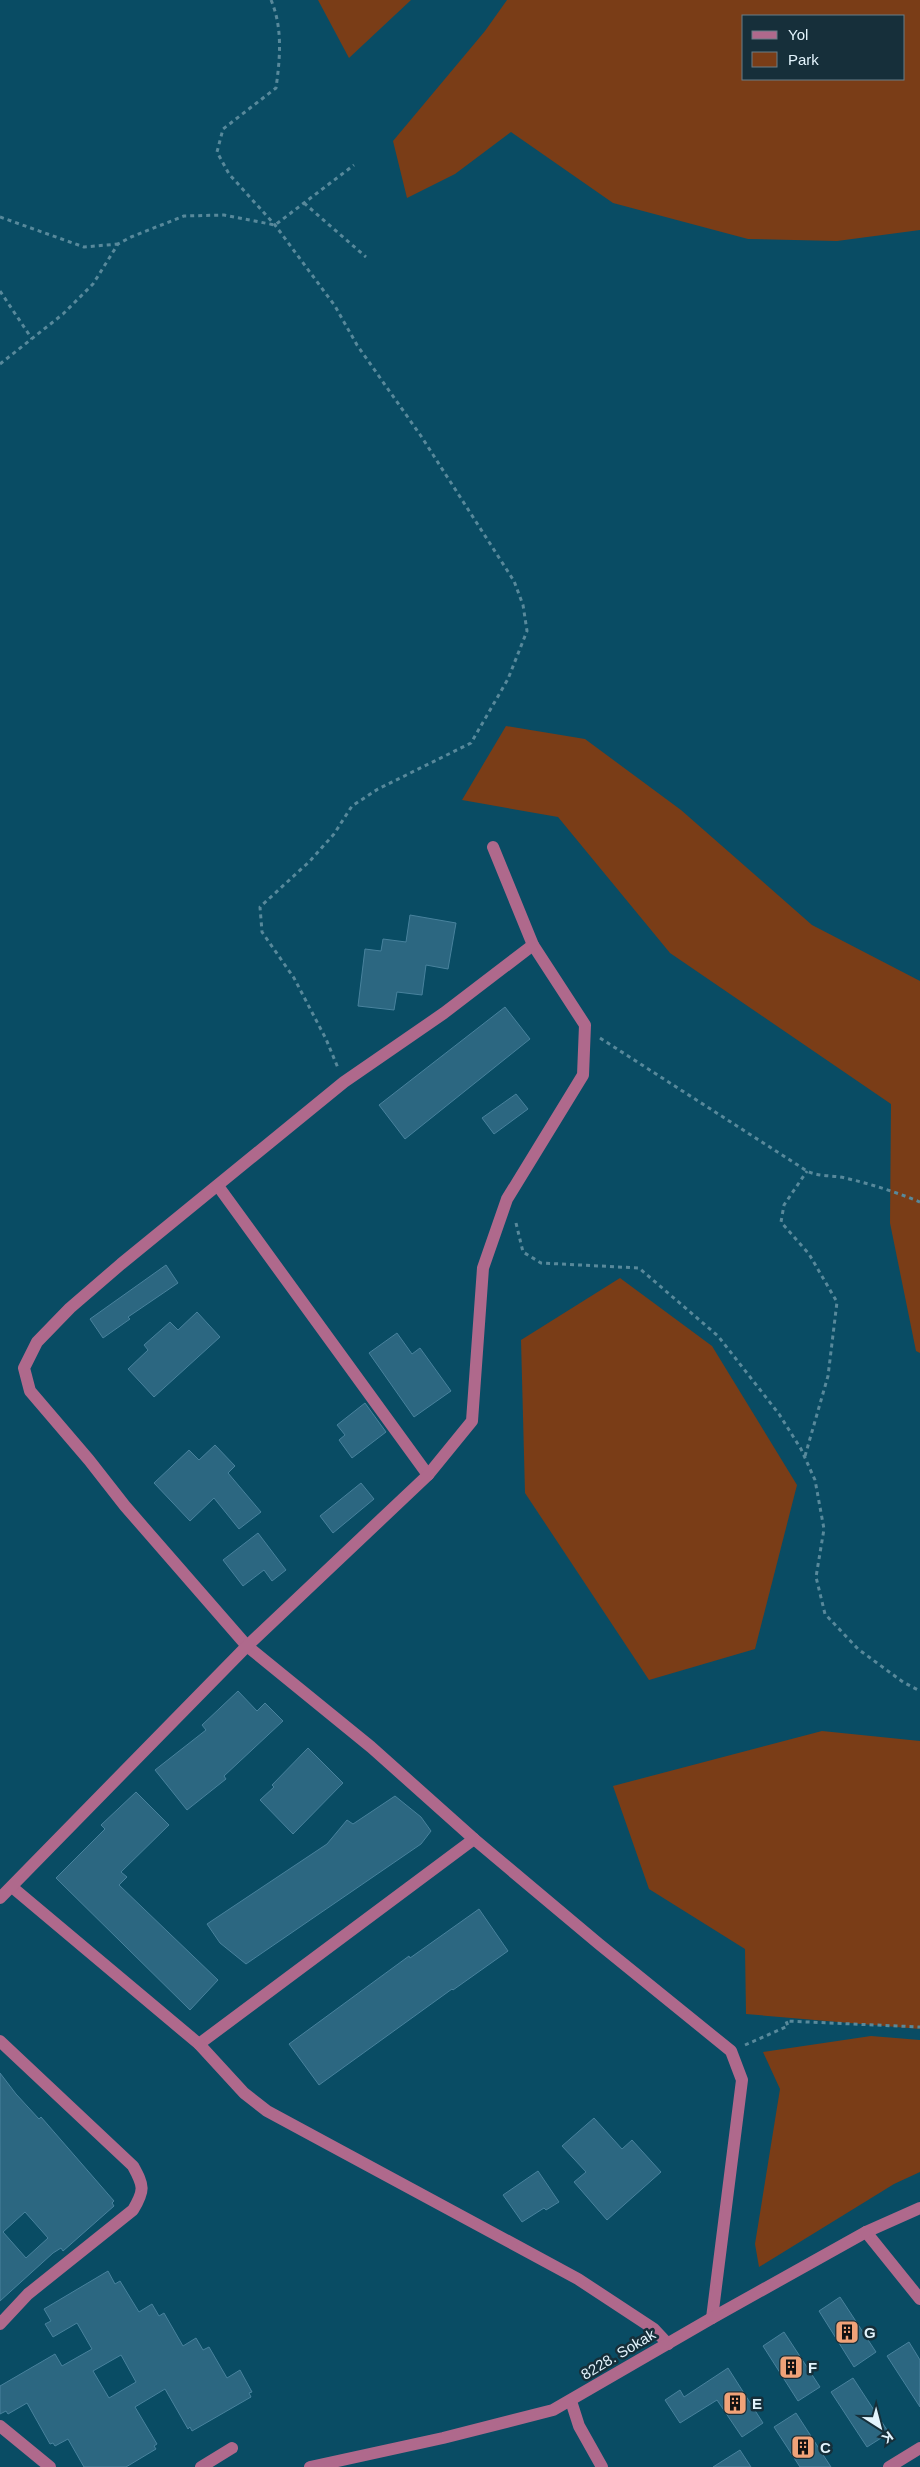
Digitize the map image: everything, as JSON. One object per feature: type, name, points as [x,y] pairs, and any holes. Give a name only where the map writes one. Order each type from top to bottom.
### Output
[{"type":"street","points":[[0,1898],[247,1646],[428,1475],[472,1421],[484,1268],[507,1198],[583,1075],[585,1025],[533,945],[493,847]]},
{"type":"street","points":[[533,945],[444,1013],[344,1082],[121,1264],[70,1308],[37,1342],[24,1368],[30,1391],[90,1460],[124,1506],[247,1646],[370,1747],[474,1839],[731,2051],[742,2080],[712,2318]]},
{"type":"street","points":[[218,1186],[428,1475]]},
{"type":"street","points":[[199,2044],[474,1839]]},
{"type":"street","points":[[12,1886],[199,2044],[244,2093],[267,2111],[578,2279],[654,2329],[668,2344]]},
{"type":"street","points":[[0,2041],[133,2166],[142,2182],[142,2195],[133,2210],[28,2294],[0,2324]]},
{"type":"street","name":"8228. Sokak","points":[[310,2467],[553,2410],[866,2232],[920,2208]]},
{"type":"street","points":[[866,2232],[920,2299]]},
{"type":"street","points":[[571,2401],[579,2426],[602,2467]]},
{"type":"street","points":[[0,2426],[22,2447],[50,2467]]},
{"type":"street","points":[[201,2467],[232,2448]]},
{"type":"street","points":[[889,2467],[920,2448]]},
{"type":"path","points":[[271,0],[275,10],[280,52],[276,88],[223,129],[217,152],[229,174],[274,225],[335,306],[357,345],[422,436],[514,581],[523,605],[527,631],[508,679],[470,743],[378,789],[352,806],[334,834],[310,861],[260,907],[262,932],[294,978],[326,1039],[344,1082]]},
{"type":"path","points":[[0,217],[84,247],[118,244],[184,216],[224,216],[274,225],[354,165]]},
{"type":"path","points":[[304,202],[366,257]]},
{"type":"path","points":[[0,364],[63,314],[93,284],[118,244]]},
{"type":"path","points":[[0,292],[32,339]]},
{"type":"path","points":[[585,1025],[612,1047],[807,1171],[815,1175],[837,1176],[877,1186],[920,1202]]},
{"type":"path","points":[[805,1456],[828,1376],[837,1302],[808,1254],[781,1222],[784,1205],[807,1171]]},
{"type":"path","points":[[507,1198],[523,1252],[541,1263],[639,1268],[690,1309],[718,1336],[779,1414],[805,1456],[815,1480],[824,1528],[816,1577],[825,1614],[858,1649],[903,1682],[920,1691]]},
{"type":"path","points":[[731,2051],[788,2026],[786,2021],[920,2027]]},
{"type":"green space","points":[[318,0],[411,0],[349,58]]},
{"type":"green space","points":[[507,0],[920,0],[920,230],[837,241],[748,239],[613,203],[511,132],[455,174],[407,198],[393,141],[485,31]]},
{"type":"green space","points":[[506,726],[585,739],[681,810],[812,925],[920,981],[920,1353],[916,1351],[890,1223],[891,1104],[670,953],[558,817],[462,800]]},
{"type":"green space","points":[[620,1278],[712,1346],[797,1485],[755,1649],[649,1680],[525,1493],[521,1340]]},
{"type":"green space","points":[[822,1731],[920,1741],[920,2029],[746,2014],[745,1949],[649,1889],[613,1786]]},
{"type":"green space","points":[[871,2036],[920,2040],[920,2172],[894,2184],[759,2267],[755,2244],[780,2089],[763,2052]]},
{"type":"building","points":[[410,915],[456,923],[448,969],[426,965],[422,995],[397,992],[394,1010],[358,1006],[365,949],[381,951],[383,939],[406,942]]},
{"type":"building","points":[[505,1007],[530,1039],[405,1139],[379,1105]]},
{"type":"building","points":[[516,1094],[528,1109],[494,1134],[482,1118]]},
{"type":"building","points":[[166,1265],[178,1283],[128,1317],[130,1319],[103,1338],[90,1319]]},
{"type":"building","points":[[197,1312],[220,1337],[154,1397],[128,1369],[148,1350],[144,1345],[170,1322],[178,1330]]},
{"type":"building","points":[[397,1333],[412,1354],[420,1348],[451,1391],[414,1417],[369,1353]]},
{"type":"building","points":[[365,1403],[386,1432],[352,1458],[339,1440],[345,1435],[337,1425]]},
{"type":"building","points":[[215,1445],[235,1466],[228,1473],[261,1512],[239,1529],[214,1498],[190,1521],[154,1483],[189,1450],[199,1460]]},
{"type":"building","points":[[361,1483],[374,1499],[333,1533],[320,1516]]},
{"type":"building","points":[[258,1533],[286,1570],[272,1581],[264,1570],[243,1586],[223,1560]]},
{"type":"building","points":[[238,1691],[257,1711],[265,1703],[283,1721],[224,1776],[226,1779],[187,1810],[155,1770],[206,1730],[202,1725]]},
{"type":"building","points":[[308,1748],[343,1783],[293,1834],[260,1800]]},
{"type":"building","points":[[136,1792],[169,1825],[121,1872],[127,1877],[119,1885],[218,1980],[190,2010],[56,1878],[105,1829],[101,1825]]},
{"type":"building","points":[[395,1796],[421,1817],[431,1831],[421,1844],[246,1964],[220,1943],[207,1924],[327,1844],[347,1820],[353,1824]]},
{"type":"building","points":[[479,1909],[508,1951],[319,2085],[289,2044],[409,1956],[410,1958]]},
{"type":"building","points":[[0,2073],[16,2094],[39,2119],[41,2117],[114,2201],[112,2203],[114,2206],[63,2251],[61,2248],[53,2253],[0,2301]],"holes":[[[25,2212],[48,2238],[26,2258],[3,2232]]]},
{"type":"building","points":[[594,2118],[622,2149],[632,2140],[661,2172],[607,2220],[574,2182],[586,2172],[562,2146]]},
{"type":"building","points":[[538,2171],[559,2202],[546,2210],[544,2208],[522,2222],[503,2195]]},
{"type":"building","points":[[108,2271],[115,2284],[120,2281],[139,2312],[152,2304],[159,2316],[164,2313],[183,2346],[196,2338],[203,2350],[209,2347],[227,2378],[240,2370],[252,2392],[249,2393],[251,2397],[192,2431],[190,2427],[188,2429],[165,2389],[135,2407],[157,2444],[154,2446],[156,2449],[126,2467],[84,2467],[68,2439],[55,2446],[53,2443],[50,2444],[27,2403],[8,2414],[6,2411],[0,2414],[0,2386],[55,2354],[62,2366],[92,2349],[77,2323],[53,2337],[45,2324],[51,2321],[44,2309]],"holes":[[[121,2355],[136,2382],[109,2398],[93,2371]]]},
{"type":"building","name":"G","points":[[840,2297],[876,2352],[854,2367],[819,2311]]},
{"type":"building","name":"F","points":[[784,2332],[820,2387],[798,2401],[763,2346]]},
{"type":"building","points":[[909,2342],[920,2360],[920,2407],[887,2356]]},
{"type":"building","name":"E","points":[[728,2368],[763,2423],[742,2437],[717,2400],[680,2423],[665,2400],[680,2390],[684,2397]]},
{"type":"building","points":[[853,2378],[889,2433],[867,2447],[831,2392]]},
{"type":"building","name":"C","points":[[796,2413],[831,2467],[800,2467],[774,2427]]},
{"type":"building","points":[[740,2450],[751,2467],[713,2467]]},
{"type":"place","name":"G","points":[[847,2332]]},
{"type":"place","name":"F","points":[[791,2367]]},
{"type":"place","name":"E","points":[[735,2403]]},
{"type":"place","name":"C","points":[[803,2447]]}]
